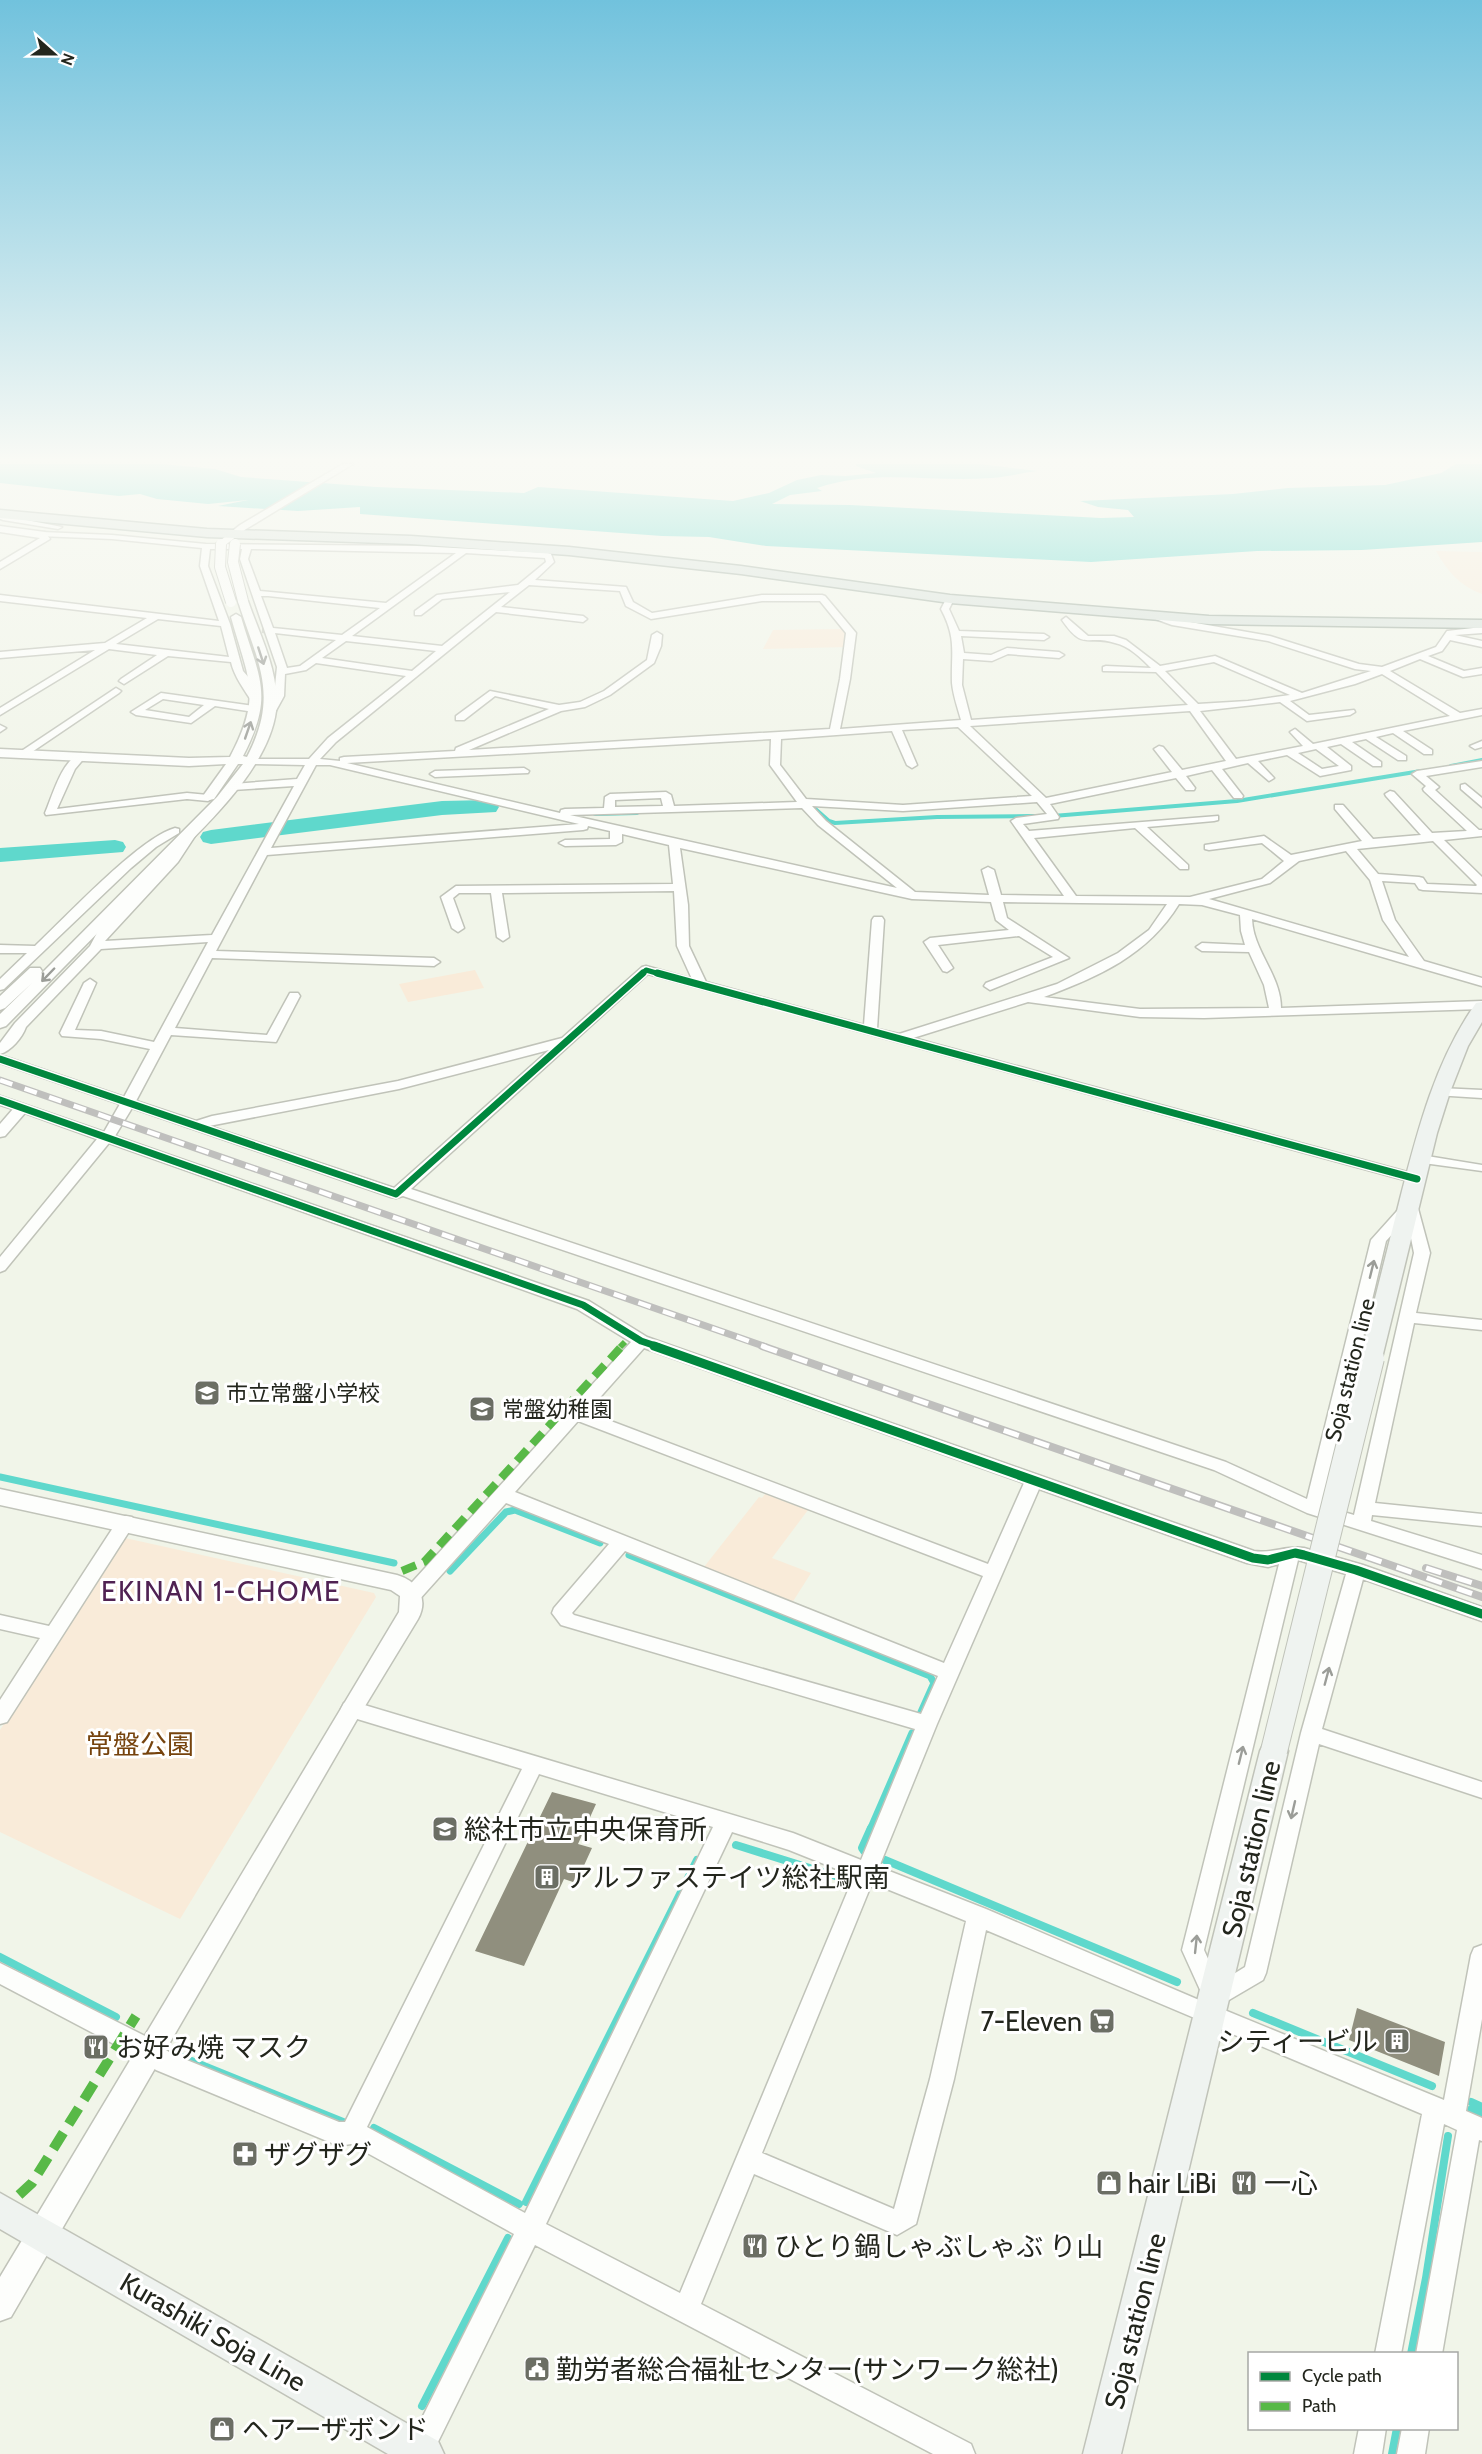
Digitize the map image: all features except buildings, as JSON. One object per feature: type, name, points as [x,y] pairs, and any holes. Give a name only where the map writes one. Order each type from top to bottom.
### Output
[{"type":"highway","points":[[796,579],[950,599],[1151,616],[1270,623],[1482,624]]},
{"type":"main road","name":"Soja station line","points":[[1102,2454],[1421,1159],[1440,1092],[1459,1046],[1482,1006]]},
{"type":"main road","name":"Kurashiki Soja Line","points":[[0,2210],[421,2453]]},
{"type":"street","points":[[209,579],[225,624],[238,672],[245,680],[254,704]]},
{"type":"street","points":[[228,579],[268,630],[282,667],[278,703],[268,714]]},
{"type":"street","points":[[0,1023],[191,833],[233,787],[251,761],[261,740],[271,702],[269,681],[237,579]]},
{"type":"street","points":[[0,1005],[207,798],[236,760],[254,704],[256,686],[243,599],[244,579]]},
{"type":"street","points":[[280,672],[303,668],[425,579]]},
{"type":"street","points":[[0,1267],[108,1137],[313,760],[332,740],[529,579]]},
{"type":"street","points":[[758,584],[762,598]]},
{"type":"street","points":[[418,613],[440,597],[521,585],[623,589],[629,604],[651,616],[762,598],[822,598],[851,633],[845,679],[834,732]]},
{"type":"street","points":[[243,599],[268,593],[387,606]]},
{"type":"street","points":[[0,598],[225,624]]},
{"type":"street","points":[[950,599],[945,609],[956,634],[959,656],[957,685],[964,724],[1042,801],[1053,815],[1016,821],[1072,898]]},
{"type":"street","points":[[492,609],[583,619]]},
{"type":"street","points":[[0,712],[156,616]]},
{"type":"street","points":[[1151,616],[1172,622],[1270,639],[1358,668],[1382,670],[1459,717]]},
{"type":"street","points":[[1066,620],[1074,633],[1082,638],[1121,642],[1156,670],[1195,709],[1233,763]]},
{"type":"street","points":[[268,630],[443,649]]},
{"type":"street","points":[[330,762],[1195,709],[1301,696],[1352,682],[1439,649],[1448,637],[1458,632],[1482,630]]},
{"type":"street","points":[[956,634],[967,632],[1044,637]]},
{"type":"street","points":[[449,755],[559,708],[582,705],[600,697],[651,661],[657,635]]},
{"type":"street","points":[[1448,637],[1482,644]]},
{"type":"street","points":[[0,655],[107,646],[222,660],[234,659]]},
{"type":"street","points":[[959,656],[992,658],[1007,651],[1059,655]]},
{"type":"street","points":[[124,681],[166,653]]},
{"type":"street","points":[[1422,657],[1463,674],[1482,671]]},
{"type":"street","points":[[1107,669],[1156,670],[1215,659],[1301,696]]},
{"type":"street","points":[[315,660],[414,674]]},
{"type":"street","points":[[22,754],[116,691]]},
{"type":"street","points":[[460,717],[493,693],[559,708]]},
{"type":"street","points":[[213,703],[191,720],[136,712],[161,696],[213,703],[254,704]]},
{"type":"street","points":[[1282,699],[1307,718],[1350,712]]},
{"type":"street","points":[[541,812],[805,804],[903,808],[1042,801],[1482,712]]},
{"type":"street","points":[[896,728],[912,765]]},
{"type":"street","points":[[1395,730],[1428,752]]},
{"type":"street","points":[[1290,752],[1320,773],[1347,768],[1295,732]]},
{"type":"street","points":[[776,736],[775,765],[805,804],[822,822],[912,895]]},
{"type":"street","points":[[1368,736],[1402,758]]},
{"type":"street","points":[[1344,741],[1377,764]]},
{"type":"street","points":[[1159,749],[1190,788]]},
{"type":"street","points":[[0,753],[189,762],[236,760],[330,762],[616,830],[912,895],[1192,900],[1246,913],[1482,982]]},
{"type":"street","points":[[81,756],[70,768],[50,813],[188,796],[207,798]]},
{"type":"street","points":[[432,756],[435,774]]},
{"type":"street","points":[[1251,760],[1269,778]]},
{"type":"street","points":[[1480,832],[1428,789],[1434,787],[1418,774],[1482,764]]},
{"type":"street","points":[[1215,767],[1238,796]]},
{"type":"street","points":[[417,782],[435,774],[524,771]]},
{"type":"street","points":[[233,787],[299,782]]},
{"type":"street","points":[[1465,786],[1482,804]]},
{"type":"street","points":[[1374,876],[1419,880],[1423,887],[1479,890],[1482,885],[1390,794]]},
{"type":"street","points":[[1339,807],[1370,843]]},
{"type":"street","points":[[1026,835],[1214,818]]},
{"type":"street","points":[[1480,832],[1472,821],[1482,820]]},
{"type":"street","points":[[1138,825],[1184,867]]},
{"type":"street","points":[[263,852],[601,826]]},
{"type":"street","points":[[565,843],[616,842],[616,830]]},
{"type":"street","points":[[0,986],[127,867],[152,845],[175,831]]},
{"type":"street","points":[[1192,900],[1266,881],[1293,860],[1370,843],[1480,832]]},
{"type":"street","points":[[0,1050],[98,945],[102,934],[174,860],[184,848],[191,833]]},
{"type":"street","points":[[1209,847],[1264,839],[1285,857],[1293,860]]},
{"type":"street","points":[[674,843],[680,887],[683,946],[701,985]]},
{"type":"street","points":[[1349,847],[1374,876],[1389,920],[1420,964]]},
{"type":"street","points":[[988,870],[1002,920],[1063,958],[990,986]]},
{"type":"street","points":[[458,928],[447,897],[456,890],[680,887]]},
{"type":"street","points":[[496,890],[503,937]]},
{"type":"street","points":[[898,1039],[1026,998],[1101,967],[1133,948],[1160,924],[1176,899]]},
{"type":"street","points":[[1246,913],[1246,928],[1265,972],[1275,1004],[1275,1012]]},
{"type":"street","points":[[870,1031],[878,920]]},
{"type":"street","points":[[947,968],[930,942],[1022,932]]},
{"type":"street","points":[[98,945],[218,938]]},
{"type":"street","points":[[1202,947],[1254,949]]},
{"type":"street","points":[[0,949],[37,950]]},
{"type":"street","points":[[209,954],[434,962]]},
{"type":"street","points":[[0,1059],[396,1194],[646,970],[1417,1179]]},
{"type":"street","points":[[90,983],[68,1033],[123,1039],[157,1047]]},
{"type":"street","points":[[166,1031],[271,1039],[294,996]]},
{"type":"street","points":[[1026,998],[1140,1013],[1482,1006]]},
{"type":"street","points":[[196,1126],[212,1120],[399,1085],[568,1040]]},
{"type":"street","points":[[1440,1092],[1482,1094]]},
{"type":"street","points":[[0,1100],[583,1305],[641,1341],[1253,1558],[1268,1560],[1295,1553],[1304,1555],[1356,1570],[1482,1614]]},
{"type":"street","points":[[0,1133],[23,1107]]},
{"type":"street","points":[[1421,1159],[1478,1168]]},
{"type":"street","points":[[400,1190],[1220,1466],[1312,1509],[1363,1516],[1482,1520]]},
{"type":"street","points":[[1312,1509],[1379,1240],[1411,1204]]},
{"type":"street","points":[[1363,1516],[1422,1253],[1411,1204]]},
{"type":"street","points":[[1408,1317],[1482,1325]]},
{"type":"street","points":[[411,1596],[641,1341]]},
{"type":"street","points":[[576,1414],[993,1573]]},
{"type":"street","points":[[686,2309],[927,1724],[1034,1480]]},
{"type":"street","points":[[504,1495],[950,1673]]},
{"type":"street","points":[[0,1497],[126,1522],[397,1583],[406,1587],[411,1596],[410,1613],[351,1709],[0,2306]]},
{"type":"street","points":[[1363,1516],[1482,1562]]},
{"type":"street","points":[[0,1716],[126,1522]]},
{"type":"street","points":[[621,1543],[561,1613],[568,1620],[927,1724]]},
{"type":"street","points":[[1213,2007],[1193,1950],[1290,1556]]},
{"type":"street","points":[[1213,2007],[1256,1972],[1311,1733],[1356,1570]]},
{"type":"street","points":[[0,1622],[54,1634]]},
{"type":"street","points":[[351,1709],[793,1842],[1213,2007],[1460,2120]]},
{"type":"street","points":[[1311,1733],[1482,1790]]},
{"type":"street","points":[[353,2132],[534,1764]]},
{"type":"street","points":[[421,2453],[726,1822]]},
{"type":"street","points":[[748,2159],[897,2223],[908,2215],[942,2079],[978,1916]]},
{"type":"street","points":[[1429,2352],[1482,1955]]},
{"type":"street","points":[[0,1973],[164,2062],[339,2134],[353,2132],[530,2229],[961,2454]]},
{"type":"street","points":[[1389,2352],[1460,2120]]},
{"type":"street","points":[[1368,2454],[1373,2430]]},
{"type":"street","points":[[1411,2454],[1416,2430]]},
{"type":"green space","points":[[1457,579],[1482,579],[1482,594],[1467,587]]},
{"type":"green space","points":[[843,629],[848,634],[849,647],[763,649],[773,630]]},
{"type":"green space","points":[[475,970],[484,988],[408,1002],[399,984]]},
{"type":"green space","points":[[765,1494],[808,1510],[772,1558],[811,1573],[792,1603],[704,1567],[759,1497],[762,1498]]},
{"type":"green space","name":"常盤公園","points":[[125,1538],[374,1593],[376,1597],[180,1919],[0,1832],[0,1730],[120,1542]]},
{"type":"waterway","points":[[1451,766],[1482,760]]},
{"type":"waterway","points":[[1053,816],[1237,801],[1421,771]]},
{"type":"waterway","points":[[812,806],[829,821],[835,823],[937,817],[1034,816]]},
{"type":"waterway","points":[[211,837],[442,808],[488,807]]},
{"type":"waterway","points":[[595,814],[637,813]]},
{"type":"waterway","points":[[0,855],[115,847]]},
{"type":"waterway","points":[[0,1477],[394,1563]]},
{"type":"waterway","points":[[450,1571],[506,1512],[515,1510],[600,1543]]},
{"type":"waterway","points":[[629,1555],[930,1676],[934,1683],[921,1712]]},
{"type":"waterway","points":[[870,1830],[912,1733]]},
{"type":"waterway","points":[[864,1851],[862,1848],[871,1828]]},
{"type":"waterway","points":[[736,1845],[845,1879]]},
{"type":"waterway","points":[[526,2202],[697,1860]]},
{"type":"waterway","points":[[885,1860],[1177,1982]]},
{"type":"waterway","points":[[0,1957],[116,2017]]},
{"type":"waterway","points":[[1253,2013],[1432,2086]]},
{"type":"waterway","points":[[179,2056],[343,2122]]},
{"type":"waterway","points":[[1471,2102],[1482,2107]]},
{"type":"waterway","points":[[1470,2110],[1482,2115]]},
{"type":"waterway","points":[[374,2128],[519,2204]]},
{"type":"waterway","points":[[1411,2352],[1426,2278],[1448,2136]]},
{"type":"waterway","points":[[422,2406],[508,2238]]},
{"type":"waterway","points":[[1392,2454],[1397,2430]]},
{"type":"tunnel","points":[[225,624],[269,630]]},
{"type":"railway","points":[[0,1080],[766,1347]]},
{"type":"railway","points":[[762,1346],[1482,1597]]},
{"type":"railway","points":[[1426,1568],[1482,1586]]},
{"type":"marked path","points":[[402,1571],[424,1562],[625,1342]]},
{"type":"marked path","points":[[19,2195],[32,2183],[136,2016]]},
{"type":"cycle path","points":[[0,1059],[396,1194],[646,970],[1417,1179]]},
{"type":"cycle path","points":[[0,1100],[583,1305],[641,1341],[1253,1558],[1268,1560],[1295,1553],[1304,1555],[1356,1570],[1482,1614]]},
{"type":"place","name":"市立常盤小学校","points":[[207,1393]]},
{"type":"place","name":"常盤幼稚園","points":[[482,1409]]},
{"type":"place","name":"総社市立中央保育所","points":[[445,1829]]},
{"type":"place","name":"アルファステイツ総社駅南","points":[[547,1877]]},
{"type":"place","name":"7-Eleven","points":[[1102,2021]]},
{"type":"place","name":"シティービル","points":[[1397,2041]]},
{"type":"place","name":"お好み焼 マスク","points":[[96,2047]]},
{"type":"place","name":"ザグザグ","points":[[245,2154]]},
{"type":"place","name":"hair LiBi","points":[[1109,2183]]},
{"type":"place","name":"一心","points":[[1244,2183]]},
{"type":"place","name":"ひとり鍋しゃぶしゃぶ り山","points":[[755,2246]]},
{"type":"place","name":"勤労者総合福祉センター(サンワーク総社)","points":[[537,2369]]},
{"type":"place","name":"ヘアーザボンド","points":[[222,2429]]},
{"type":"district","name":"EKINAN 1-CHOME","points":[[221,1591]]}]
